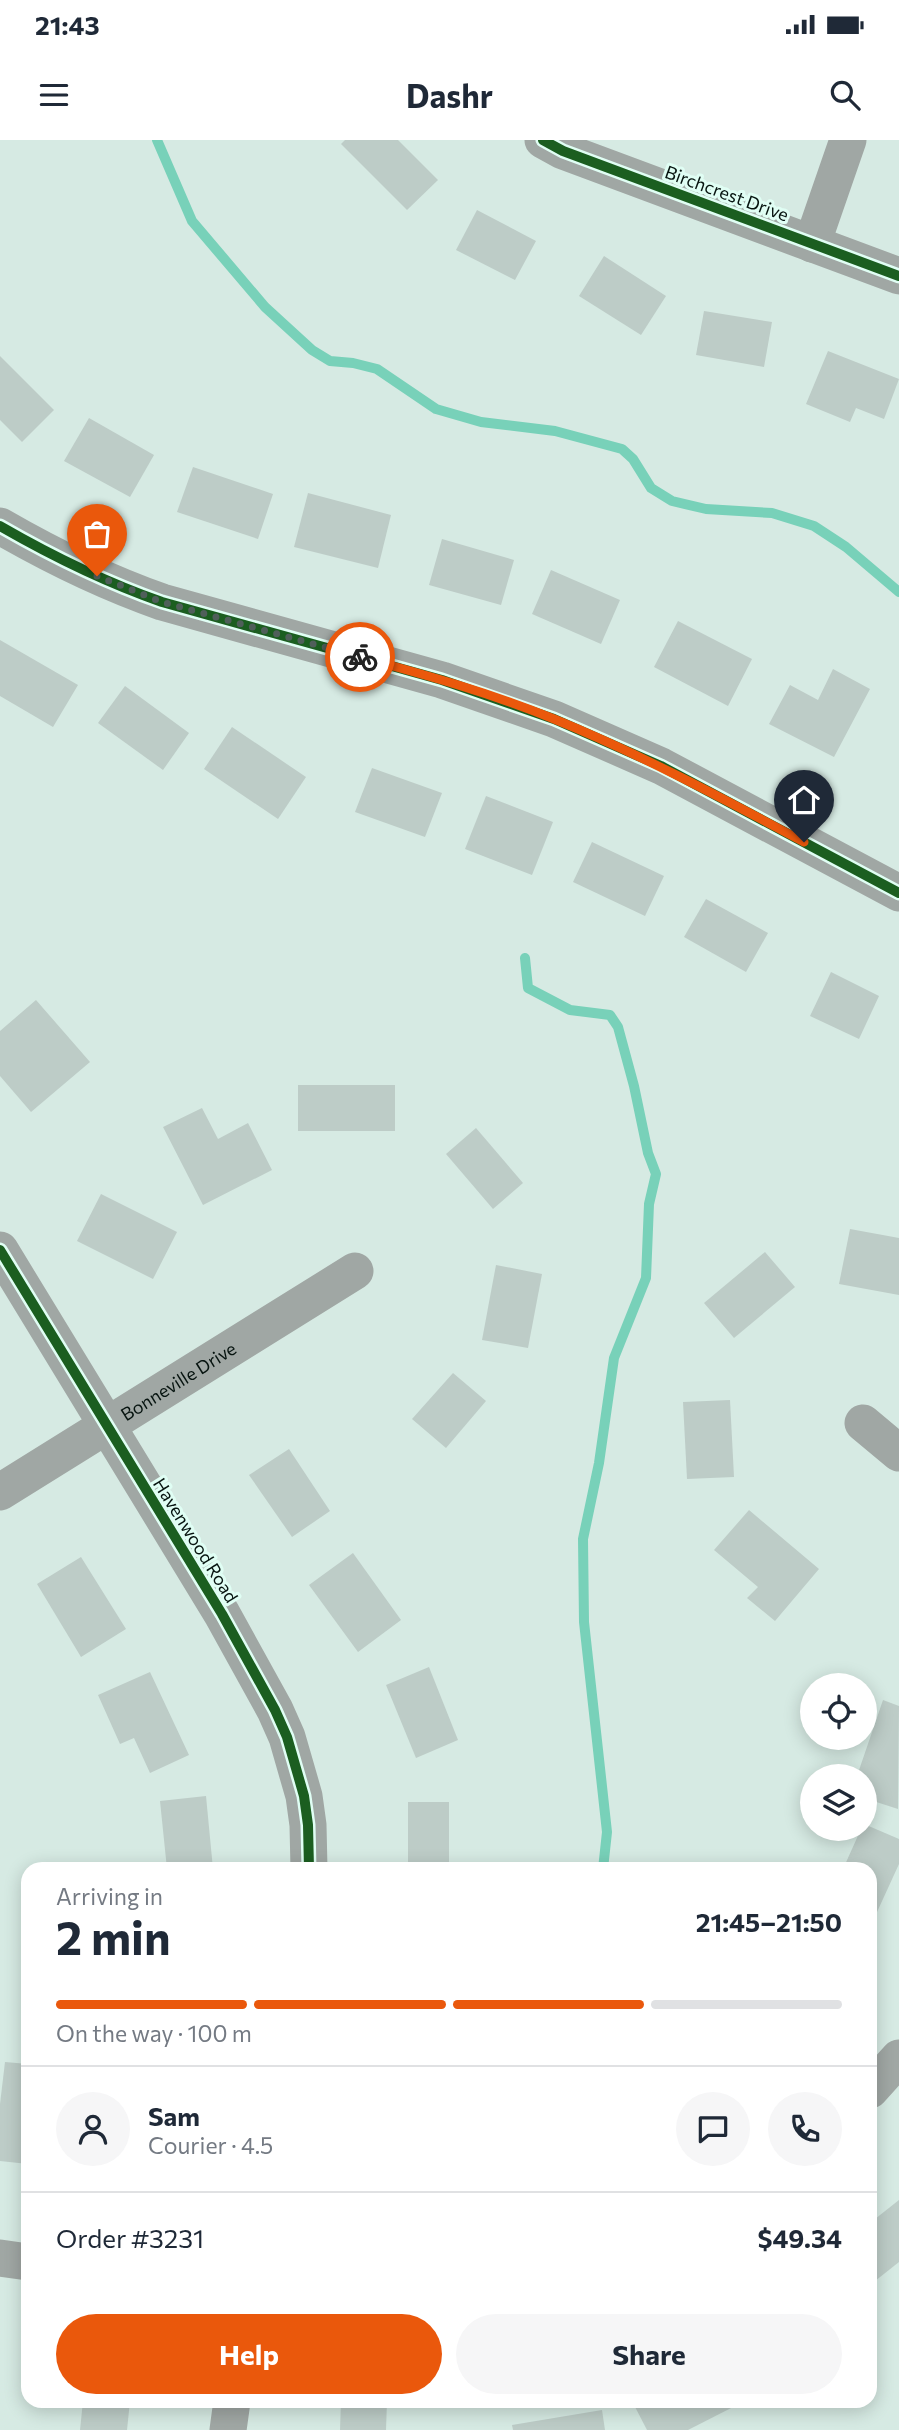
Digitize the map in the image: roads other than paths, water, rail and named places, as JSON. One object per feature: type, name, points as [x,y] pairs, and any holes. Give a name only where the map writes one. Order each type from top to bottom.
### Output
[{"type":"street","name":"Birchcrest Drive","points":[[543,140],[564,151],[899,276]]},
{"type":"street","points":[[812,244],[848,140]]},
{"type":"street","points":[[0,526],[46,553],[122,588],[162,602],[442,680],[554,719],[661,766],[899,893]]},
{"type":"street","name":"Havenwood Road","points":[[0,1250],[222,1614],[275,1710],[287,1737],[303,1796],[308,1825],[309,1862]]},
{"type":"street","name":"Bonneville Drive","points":[[0,1492],[107,1428],[355,1271]]},
{"type":"street","points":[[863,1423],[899,1453]]},
{"type":"street","points":[[877,2082],[899,2058]]},
{"type":"street","points":[[0,2258],[21,2261]]},
{"type":"street","points":[[228,2430],[231,2408]]},
{"type":"waterway","points":[[157,140],[192,221],[265,307],[312,350],[330,361],[377,369],[436,409],[481,422],[555,431],[622,449],[633,459],[651,488],[672,501],[706,509],[772,513],[814,526],[846,547],[899,592]]},
{"type":"waterway","points":[[525,958],[528,988],[570,1010],[610,1015],[618,1027],[648,1153],[656,1174],[649,1204],[646,1278],[614,1358],[599,1463],[583,1539],[584,1622],[607,1832],[604,1862]]}]
